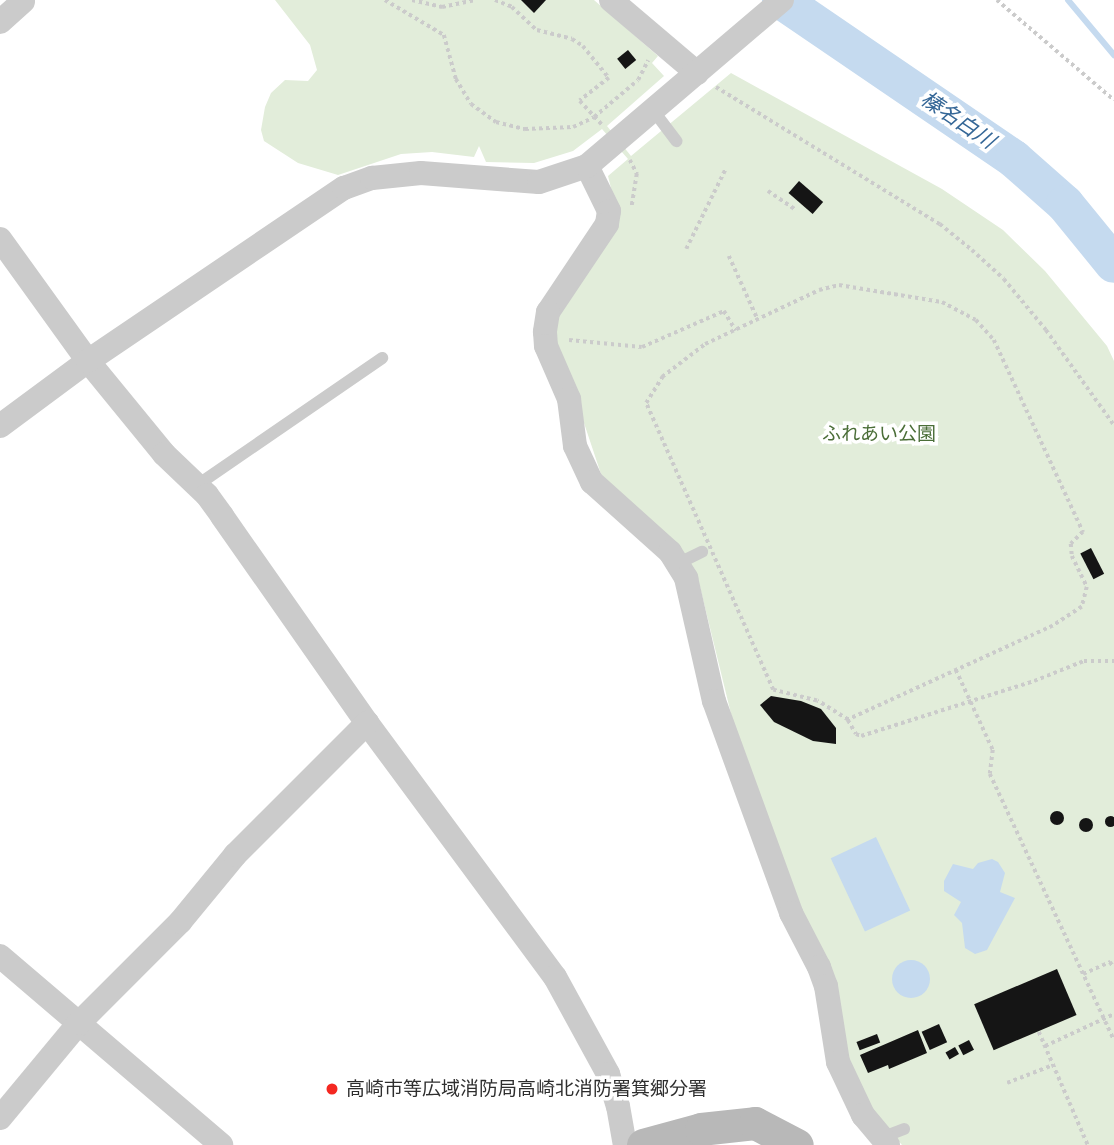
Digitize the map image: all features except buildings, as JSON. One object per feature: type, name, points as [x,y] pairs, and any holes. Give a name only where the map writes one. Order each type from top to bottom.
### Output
[{"type":"main road","points":[[643,1145],[701,1129],[755,1124],[797,1145]]},
{"type":"street","points":[[611,0],[704,73]]},
{"type":"street","points":[[0,426],[88,361],[344,188],[372,178],[421,173],[539,182],[587,166],[653,110],[704,73],[782,0]]},
{"type":"street","points":[[0,22],[23,1]]},
{"type":"street","points":[[587,166],[609,211],[608,236],[548,312],[546,346],[569,400],[575,446],[592,482],[670,551],[686,578],[715,701],[791,913],[826,986],[838,1062],[863,1115],[892,1138]]},
{"type":"street","points":[[0,239],[88,361],[164,454],[222,516],[367,723],[555,977],[608,1074],[618,1106],[625,1145]]},
{"type":"street","points":[[0,1118],[79,1023],[180,922],[234,855],[367,723]]},
{"type":"street","points":[[0,956],[220,1145]]},
{"type":"lane","points":[[653,110],[676,141]]},
{"type":"lane","points":[[196,486],[382,358]]},
{"type":"lane","points":[[677,564],[702,552]]},
{"type":"path","points":[[385,0],[444,34],[460,87],[471,104],[496,122],[525,129],[573,127],[594,117],[638,80],[651,56]]},
{"type":"path","points":[[412,0],[442,7],[475,0]]},
{"type":"path","points":[[495,0],[512,7],[537,30],[572,39],[583,46],[609,78],[580,101],[608,132]]},
{"type":"path","points":[[997,0],[1114,100]]},
{"type":"path","points":[[704,73],[940,224],[972,250],[1004,279],[1046,330],[1114,425]]},
{"type":"path","points":[[625,152],[637,174]]},
{"type":"path","points":[[686,249],[726,168]]},
{"type":"path","points":[[768,191],[796,210]]},
{"type":"path","points":[[729,256],[758,320]]},
{"type":"path","points":[[848,720],[1053,626],[1082,607],[1087,587],[1072,556],[1071,544],[1083,532],[995,340],[976,320],[942,302],[839,285],[819,290],[705,344],[662,377],[650,392],[646,403],[773,690],[817,701],[848,720],[856,734],[861,736],[1034,681],[1084,661],[1114,661]]},
{"type":"path","points":[[565,333],[570,341],[642,347],[724,311],[736,331]]},
{"type":"path","points":[[956,670],[993,750],[990,774],[1114,1040]]},
{"type":"path","points":[[1083,974],[1110,962],[1114,968]]},
{"type":"path","points":[[1045,1046],[1114,1014]]},
{"type":"path","points":[[1039,1032],[1088,1145]]},
{"type":"path","points":[[1007,1083],[1053,1065]]},
{"type":"green space","name":"ふれあい公園","points":[[275,0],[594,0],[658,56],[652,63],[664,76],[607,126],[631,156],[731,73],[942,189],[1003,230],[1045,271],[1107,346],[1114,361],[1114,1145],[902,1145],[861,1098],[807,923],[734,726],[700,587],[601,474],[552,327],[616,208],[608,176],[628,159],[602,129],[573,151],[534,163],[486,162],[479,146],[474,157],[432,152],[401,154],[338,175],[298,163],[264,141],[261,130],[265,107],[271,93],[285,80],[308,81],[317,70],[310,45]]},
{"type":"water","points":[[876,837],[910,910],[865,932],[831,858]]},
{"type":"water","points":[[992,859],[998,862],[1005,873],[1000,892],[1015,898],[987,950],[975,954],[965,948],[962,923],[954,915],[961,902],[944,891],[944,881],[953,864],[973,869],[978,863]]},
{"type":"water","points":[[911,960],[924,966],[930,979],[924,992],[911,998],[898,992],[892,979],[898,966]]},
{"type":"waterway","name":"榛名白川","points":[[781,0],[1014,159],[1065,204],[1114,264]]},
{"type":"waterway","points":[[1068,0],[1114,55]]},
{"type":"place","name":"高崎市等広域消防局高崎北消防署箕郷分署","points":[[332,1089]]}]
